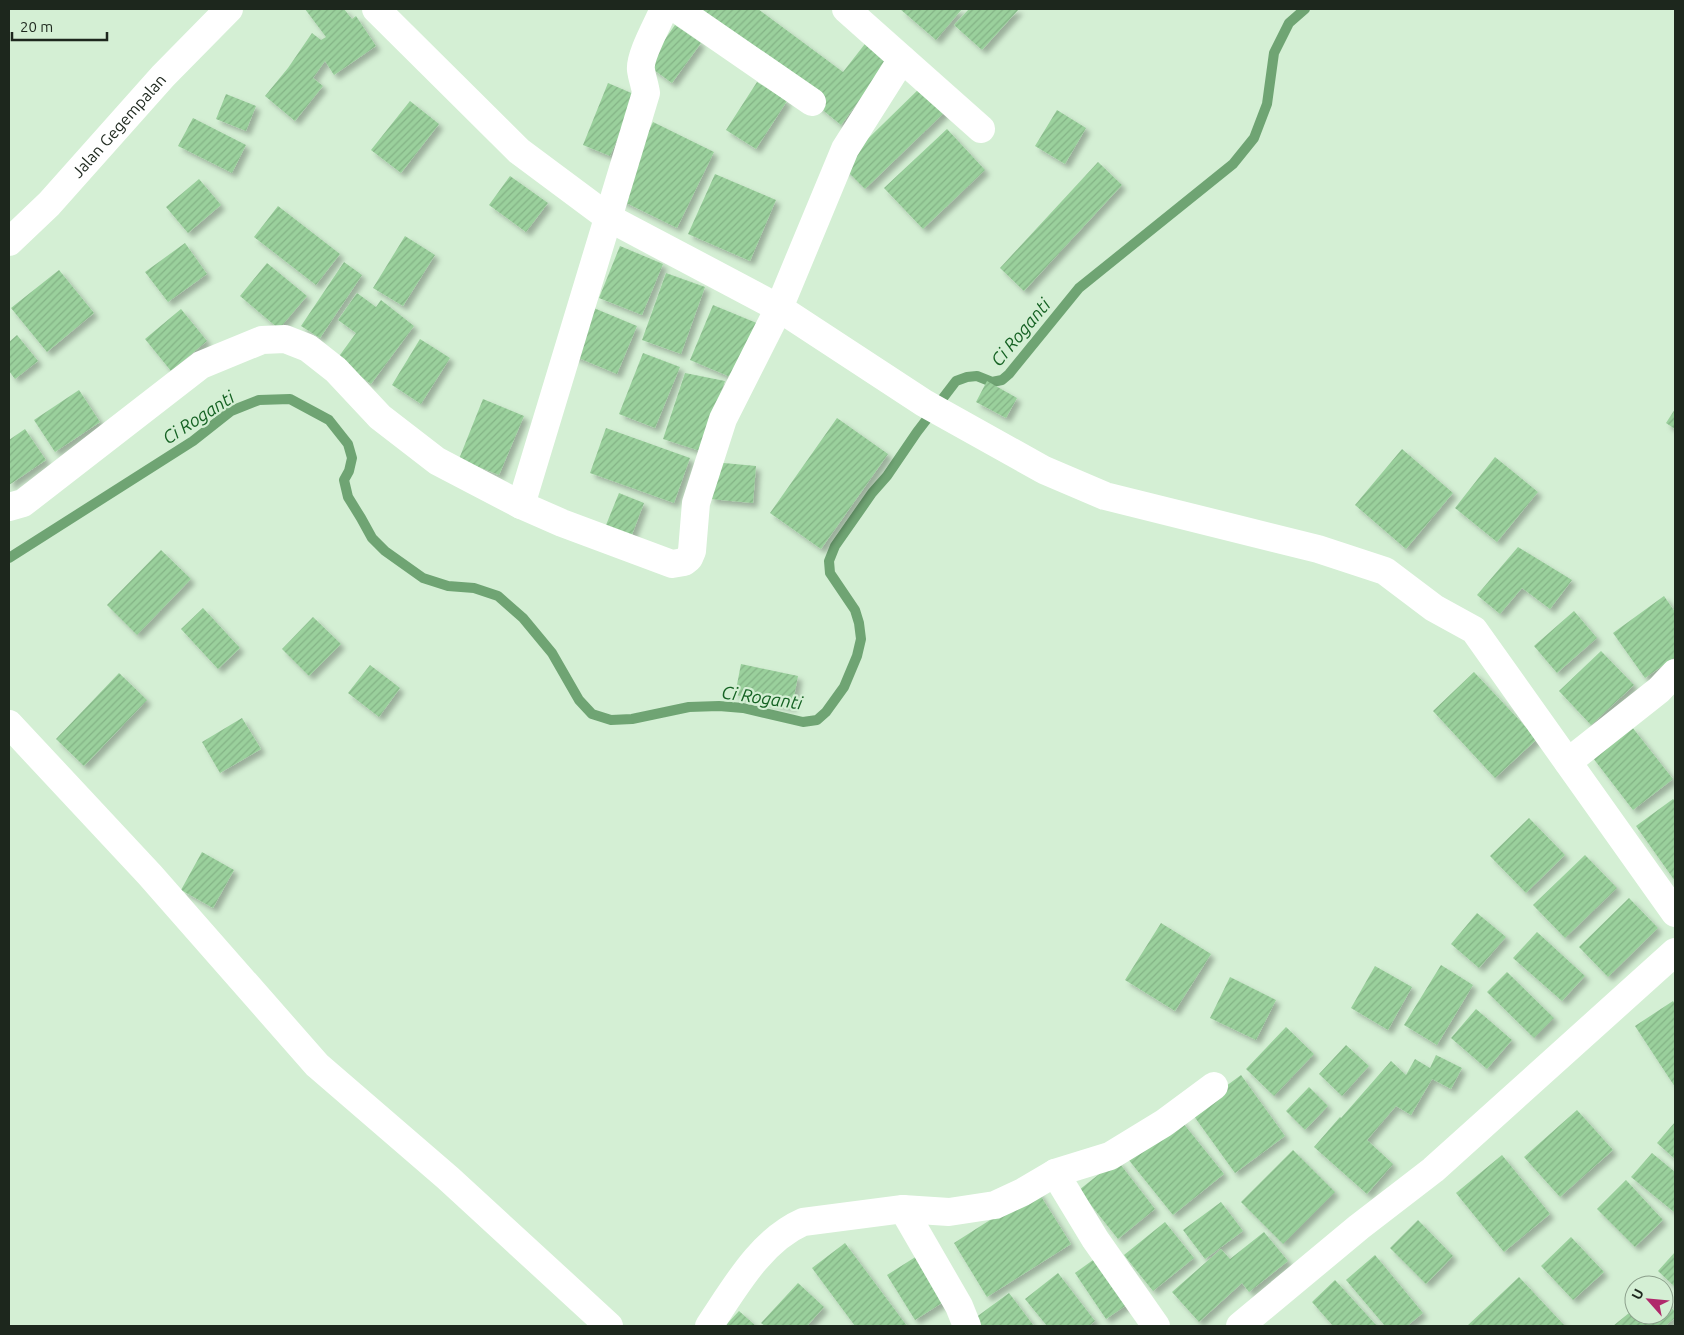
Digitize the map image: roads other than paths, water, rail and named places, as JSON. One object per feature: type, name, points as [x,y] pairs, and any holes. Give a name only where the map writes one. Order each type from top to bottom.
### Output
[{"type":"street","name":"Jalan Gegempalan","points":[[9,242],[49,204],[163,76],[230,9]]},
{"type":"street","points":[[376,9],[519,151],[609,218],[778,308],[935,408],[1044,470],[1105,496],[1318,549],[1385,572],[1434,608],[1474,630],[1675,913]]},
{"type":"street","points":[[521,505],[646,93],[641,71],[641,61],[663,11],[666,9]]},
{"type":"street","points":[[677,9],[812,102]]},
{"type":"street","points":[[846,9],[981,129]]},
{"type":"street","points":[[9,507],[22,503],[201,365],[262,340],[285,339],[308,348],[336,370],[380,417],[436,461],[521,505],[562,523],[672,564],[684,562],[689,558],[692,551],[696,503],[723,419],[778,308],[845,149],[902,59]]},
{"type":"street","points":[[1568,762],[1659,690],[1675,673]]},
{"type":"street","points":[[9,724],[150,875],[317,1065],[448,1178],[609,1326]]},
{"type":"street","points":[[1250,1323],[1359,1227],[1433,1170],[1675,952]]},
{"type":"street","points":[[709,1326],[756,1260],[792,1227],[803,1222],[903,1209],[949,1212],[996,1205],[1055,1174],[1110,1156],[1164,1123],[1214,1086]]},
{"type":"street","points":[[1055,1174],[1096,1239],[1156,1326]]},
{"type":"street","points":[[903,1209],[959,1306],[967,1326]]},
{"type":"waterway","name":"Ci Roganti","points":[[9,558],[193,441],[231,411],[259,400],[290,399],[329,420],[348,444],[352,458],[349,471],[344,480],[348,497],[372,538],[385,551],[423,578],[448,586],[474,588],[498,596],[523,618],[552,653],[579,700],[592,714],[611,720],[632,719],[689,707],[719,706],[743,708],[803,722],[817,720],[826,712],[844,687],[857,656],[861,639],[855,610],[830,573],[829,561],[835,546],[872,493],[887,476],[917,432],[956,381],[977,376],[992,382],[1002,380],[1009,374],[1079,288],[1233,164],[1254,138],[1267,104],[1274,53],[1289,23],[1305,9]]}]
